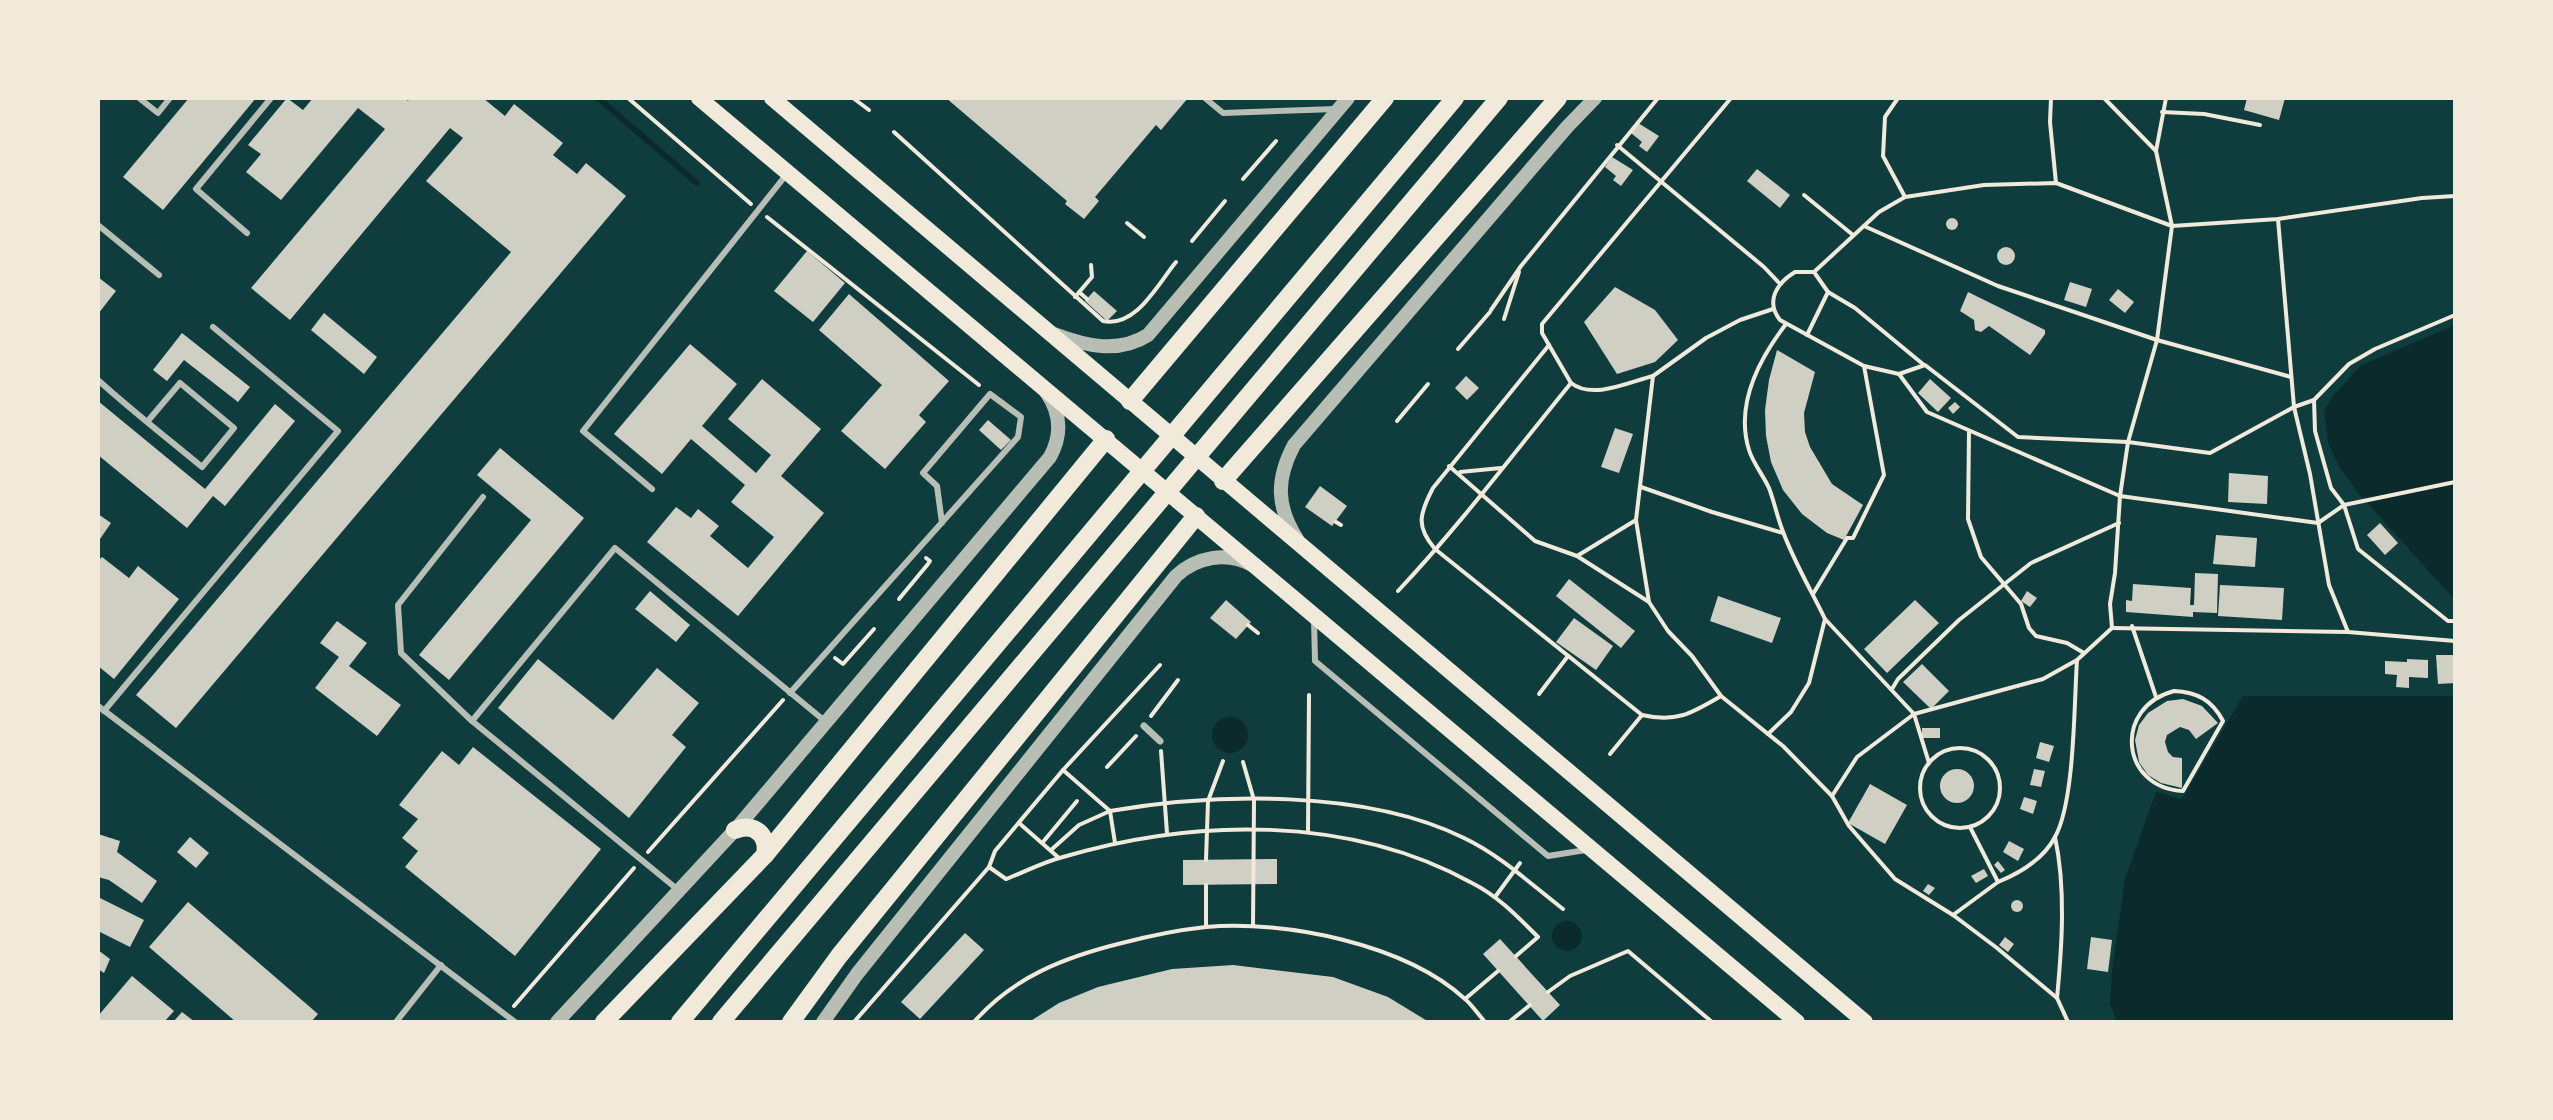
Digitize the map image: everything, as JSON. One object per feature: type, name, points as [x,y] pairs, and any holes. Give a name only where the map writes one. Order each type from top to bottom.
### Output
[{"type":"main road","points":[[772,98],[1865,1022]]},
{"type":"main road","points":[[1130,401],[1385,98]]},
{"type":"main road","points":[[680,1022],[1455,98]]},
{"type":"main road","points":[[721,1022],[1499,98]]},
{"type":"main road","points":[[1223,481],[1558,98]]},
{"type":"main road","points":[[705,101],[1797,1022]]},
{"type":"main road","points":[[604,1022],[765,855],[1106,439]]},
{"type":"main road","points":[[791,1022],[839,956],[1196,516]]},
{"type":"main road","points":[[735,830],[747,827],[759,831],[766,842],[765,855]]},
{"type":"street","points":[[1310,554],[1289,527],[1280,499],[1281,474],[1294,445],[1595,98]]},
{"type":"street","points":[[1047,330],[1078,342],[1111,347],[1131,344],[1148,335],[1344,103]]},
{"type":"street","points":[[557,1022],[735,830],[1050,457],[1057,443],[1058,422],[1051,398],[1038,381]]},
{"type":"street","points":[[823,1022],[857,974],[1176,576],[1190,564],[1212,558],[1236,559],[1260,570]]},
{"type":"street","points":[[1144,726],[1160,741]]},
{"type":"lane","points":[[139,98],[158,113],[170,98]]},
{"type":"lane","points":[[247,233],[196,189],[271,98]]},
{"type":"lane","points":[[1205,98],[1223,113],[1344,103]]},
{"type":"lane","points":[[652,489],[583,431],[788,173]]},
{"type":"lane","points":[[98,225],[159,275]]},
{"type":"lane","points":[[213,327],[338,431],[101,709],[515,1022]]},
{"type":"lane","points":[[98,380],[147,422],[202,467],[234,428],[180,383],[147,422]]},
{"type":"lane","points":[[790,693],[942,523],[1020,432],[1021,417],[990,394],[923,473],[937,486],[942,523]]},
{"type":"lane","points":[[483,497],[398,605],[401,653],[472,721],[680,892]]},
{"type":"lane","points":[[472,721],[615,548],[826,722]]},
{"type":"lane","points":[[1314,616],[1315,661],[1335,679],[1548,856],[1590,850]]},
{"type":"lane","points":[[396,1022],[441,965]]},
{"type":"path","points":[[628,98],[758,210],[990,394]]},
{"type":"path","points":[[853,98],[869,110]]},
{"type":"path","points":[[1458,349],[1617,145],[1658,98]]},
{"type":"path","points":[[1731,98],[1542,324],[1542,333],[1571,383],[1581,390],[1592,391],[1653,376],[1706,338],[1740,320],[1773,309]]},
{"type":"path","points":[[1898,98],[1885,117],[1883,156],[1905,197]]},
{"type":"path","points":[[2051,98],[2050,122],[2056,183]]},
{"type":"path","points":[[2104,98],[2156,151]]},
{"type":"path","points":[[2112,628],[2110,604],[2128,442],[2157,340],[2172,226],[2156,151],[2166,98]]},
{"type":"path","points":[[2162,112],[2204,114],[2260,125]]},
{"type":"path","points":[[894,132],[1103,321],[1113,324],[1132,316],[1176,262]]},
{"type":"path","points":[[1243,179],[1276,141]]},
{"type":"path","points":[[1617,145],[1764,267],[1780,284]]},
{"type":"path","points":[[1925,365],[1899,374],[1864,366],[1786,324],[1773,309],[1773,296],[1780,284],[1795,272],[1814,272],[1879,212],[1905,197],[1984,185],[2056,183],[2172,226],[2278,219],[2455,196]]},
{"type":"path","points":[[1804,195],[1853,235]]},
{"type":"path","points":[[1192,241],[1225,201]]},
{"type":"path","points":[[2278,219],[2294,407],[2329,585],[2348,632]]},
{"type":"path","points":[[1127,223],[1144,237]]},
{"type":"path","points":[[1864,225],[1998,286],[2157,340],[2291,377]]},
{"type":"path","points":[[1077,295],[1092,277],[1091,265]]},
{"type":"path","points":[[1504,319],[1521,266]]},
{"type":"path","points":[[1814,272],[1828,292],[1855,308],[2018,437],[2128,442],[2210,453],[2294,407],[2314,400],[2349,364],[2375,349],[2455,315]]},
{"type":"path","points":[[1807,335],[1828,292]]},
{"type":"path","points":[[1077,295],[1087,299]]},
{"type":"path","points":[[1786,324],[1758,369],[1745,406],[1744,428],[1749,451],[1767,483],[1783,533],[1825,619],[1914,714],[1929,763]]},
{"type":"path","points":[[1549,345],[1433,488],[1422,516],[1423,531],[1435,549],[1642,715],[1679,718],[1721,696]]},
{"type":"path","points":[[1813,594],[1847,538],[1853,538],[1884,475],[1864,366]]},
{"type":"path","points":[[1899,374],[1927,412],[2120,496],[2318,523],[2344,505],[2455,482]]},
{"type":"path","points":[[1649,602],[1636,520],[1653,376]]},
{"type":"path","points":[[1398,591],[1483,495],[1501,468],[1571,383]]},
{"type":"path","points":[[1397,421],[1428,384]]},
{"type":"path","points":[[2314,400],[2315,431],[2331,488],[2344,505],[2358,549],[2448,621],[2455,621]]},
{"type":"path","points":[[1969,432],[1968,519],[1981,557],[2021,604],[2029,628],[2036,636],[2067,643],[2084,653]]},
{"type":"path","points":[[2015,449],[2018,437]]},
{"type":"path","points":[[1449,466],[1535,541],[1577,556],[1649,602],[1668,631],[1692,656],[1721,696],[1768,734],[1832,796],[1849,826],[1895,879],[1953,915],[2057,998],[2068,1022]]},
{"type":"path","points":[[1458,472],[1501,468]]},
{"type":"path","points":[[1641,487],[1783,533]]},
{"type":"path","points":[[1577,556],[1636,520]]},
{"type":"path","points":[[1336,522],[1341,525]]},
{"type":"path","points":[[1892,689],[1898,679],[1959,620],[2031,563],[2119,523]]},
{"type":"path","points":[[899,599],[928,564]]},
{"type":"path","points":[[1768,734],[1791,712],[1809,683],[1825,619]]},
{"type":"path","points":[[1248,625],[1258,633]]},
{"type":"path","points":[[2132,626],[2156,697]]},
{"type":"path","points":[[1832,796],[1857,757],[1914,714],[2043,679],[2077,660],[2112,628],[2348,632],[2455,641]]},
{"type":"path","points":[[845,662],[874,629]]},
{"type":"path","points":[[1539,694],[1568,656]]},
{"type":"path","points":[[1953,915],[1998,882],[2027,867],[2055,837],[2067,797],[2077,660]]},
{"type":"path","points":[[854,1022],[989,867],[995,851],[1063,770],[1160,665]]},
{"type":"path","points":[[1107,767],[1144,726],[1178,680]]},
{"type":"path","points":[[2174,691],[2199,694],[2217,710],[2223,721],[2184,790],[2175,790],[2153,781],[2141,771],[2133,756],[2131,740],[2134,723],[2143,707],[2156,697],[2174,691]]},
{"type":"path","points":[[1308,833],[1309,695]]},
{"type":"path","points":[[1610,754],[1642,715]]},
{"type":"path","points":[[1160,741],[1167,833]]},
{"type":"path","points":[[1963,748],[1986,757],[1999,778],[2001,791],[1998,803],[1981,822],[1970,827],[1945,825],[1926,809],[1920,785],[1929,763],[1950,749],[1963,748]]},
{"type":"path","points":[[1206,860],[1208,801],[1223,761]]},
{"type":"path","points":[[1243,762],[1254,800],[1253,926]]},
{"type":"path","points":[[1063,770],[1110,811],[1115,843]]},
{"type":"path","points":[[1051,850],[1079,825],[1110,811],[1208,801],[1310,800],[1362,807],[1415,820],[1465,838],[1563,909]]},
{"type":"path","points":[[1043,842],[1077,801]]},
{"type":"path","points":[[1019,823],[1059,858]]},
{"type":"path","points":[[1970,827],[1998,882]]},
{"type":"path","points":[[989,867],[1006,879],[1059,858],[1167,833],[1253,829],[1308,833],[1419,858],[1473,883],[1495,897],[1538,937],[1516,956]]},
{"type":"path","points":[[2055,837],[2059,855],[2061,910],[2057,998]]},
{"type":"path","points":[[1495,897],[1520,863]]},
{"type":"path","points":[[1206,885],[1206,927]]},
{"type":"path","points":[[974,1022],[1018,982],[1088,951],[1206,927],[1253,926],[1299,930],[1376,950],[1436,978],[1465,999],[1485,1022]]},
{"type":"path","points":[[1548,992],[1570,976],[1628,951],[1712,1022]]},
{"type":"path","points":[[1465,999],[1498,971]]},
{"type":"path","points":[[1509,1022],[1530,1005]]},
{"type":"water","points":[[2455,325],[2455,600],[2359,494],[2340,468],[2328,443],[2324,411],[2360,366]]},
{"type":"water","points":[[2243,696],[2455,696],[2455,1022],[2117,1022],[2110,1004],[2125,879],[2156,792],[2182,799]]},
{"type":"water","points":[[1230,717],[1243,722],[1248,735],[1243,748],[1230,753],[1217,748],[1212,735],[1217,722]]},
{"type":"water","points":[[1567,921],[1578,925],[1582,936],[1578,947],[1567,951],[1556,947],[1552,936],[1556,925]]},
{"type":"building","points":[[189,98],[256,98],[163,210],[123,177]]},
{"type":"building","points":[[287,98],[303,110],[313,98],[405,98],[408,101],[410,98],[483,98],[505,116],[514,104],[563,143],[553,155],[577,174],[586,163],[626,196],[176,728],[136,695],[511,252],[426,181],[463,138],[450,128],[290,320],[251,288],[385,129],[358,108],[281,200],[246,172],[261,154],[248,145]]},
{"type":"building","points":[[946,98],[1188,98],[1161,130],[1156,125],[1095,197],[1099,201],[1084,219]]},
{"type":"building","points":[[2247,98],[2285,98],[2279,120],[2244,110]]},
{"type":"building","points":[[1638,123],[1659,136],[1647,152],[1639,146],[1642,142],[1631,133]]},
{"type":"building","points":[[1612,157],[1633,170],[1621,186],[1613,180],[1616,176],[1605,167]]},
{"type":"building","points":[[1757,169],[1790,195],[1780,208],[1747,181]]},
{"type":"building","points":[[1947,219],[1957,219],[1957,229],[1947,229]]},
{"type":"building","points":[[2006,247],[2015,256],[2006,265],[1997,256]]},
{"type":"building","points":[[807,251],[845,283],[813,322],[774,291]]},
{"type":"building","points":[[98,277],[116,291],[98,314]]},
{"type":"building","points":[[2070,282],[2092,289],[2086,307],[2064,300]]},
{"type":"building","points":[[1615,287],[1655,310],[1678,340],[1655,362],[1617,374],[1584,322]]},
{"type":"building","points":[[2118,289],[2134,302],[2125,313],[2109,300]]},
{"type":"building","points":[[1094,291],[1117,311],[1107,321],[1085,301]]},
{"type":"building","points":[[1968,292],[2045,330],[2030,355],[1989,326],[1981,332],[1975,330],[1974,320],[1960,311]]},
{"type":"building","points":[[849,294],[949,381],[919,415],[926,422],[885,469],[841,431],[882,385],[819,330]]},
{"type":"building","points":[[324,313],[377,357],[364,374],[311,330]]},
{"type":"building","points":[[182,333],[250,387],[238,402],[184,360],[167,381],[153,370]]},
{"type":"building","points":[[690,344],[737,384],[702,426],[756,473],[771,455],[728,419],[762,379],[821,429],[781,476],[824,513],[738,616],[647,542],[676,507],[691,518],[698,509],[719,526],[710,536],[748,568],[774,537],[731,502],[745,485],[691,439],[662,474],[614,434]]},
{"type":"building","points":[[1777,350],[1815,372],[1804,413],[1810,447],[1832,484],[1863,505],[1844,540],[1827,533],[1802,514],[1783,490],[1771,462],[1765,410]]},
{"type":"building","points":[[1466,376],[1479,388],[1467,400],[1455,388]]},
{"type":"building","points":[[1930,379],[1951,398],[1938,412],[1918,393]]},
{"type":"building","points":[[98,401],[205,489],[275,404],[295,421],[225,506],[213,496],[187,528],[98,455]]},
{"type":"building","points":[[1955,402],[1960,407],[1953,414],[1948,408]]},
{"type":"building","points":[[988,420],[1011,440],[1001,450],[979,430]]},
{"type":"building","points":[[1615,428],[1633,434],[1619,473],[1601,467]]},
{"type":"building","points":[[500,448],[584,518],[449,680],[419,655],[531,520],[477,475]]},
{"type":"building","points":[[2229,473],[2268,476],[2267,504],[2228,502]]},
{"type":"building","points":[[1320,486],[1347,506],[1332,526],[1305,507]]},
{"type":"building","points":[[98,514],[111,523],[100,539],[98,537]]},
{"type":"building","points":[[2380,523],[2398,543],[2385,555],[2367,535]]},
{"type":"building","points":[[2216,535],[2257,538],[2255,567],[2213,564]]},
{"type":"building","points":[[102,557],[129,578],[138,566],[179,599],[114,679],[98,666],[98,561]]},
{"type":"building","points":[[2195,573],[2218,574],[2217,613],[2193,612],[2193,617],[2126,612],[2126,600],[2132,601],[2133,584],[2191,588],[2190,605],[2194,605]]},
{"type":"building","points":[[1569,579],[1635,631],[1621,648],[1556,596]]},
{"type":"building","points":[[2220,585],[2284,588],[2282,620],[2218,616]]},
{"type":"building","points":[[650,591],[690,625],[676,642],[635,609]]},
{"type":"building","points":[[2027,591],[2037,598],[2030,607],[2021,601]]},
{"type":"building","points":[[1718,596],[1781,618],[1772,643],[1710,621]]},
{"type":"building","points":[[1226,600],[1251,622],[1236,639],[1210,618]]},
{"type":"building","points":[[1915,600],[1939,623],[1887,673],[1864,649]]},
{"type":"building","points":[[1574,618],[1613,646],[1596,670],[1556,642]]},
{"type":"building","points":[[337,621],[367,643],[349,666],[401,705],[377,736],[315,688],[339,657],[320,643]]},
{"type":"building","points":[[2436,655],[2455,655],[2455,683],[2438,684]]},
{"type":"building","points":[[538,659],[613,720],[657,668],[699,703],[672,735],[686,747],[629,818],[498,708]]},
{"type":"building","points":[[2407,659],[2428,660],[2428,678],[2409,677],[2409,688],[2396,687],[2397,675],[2385,674],[2385,661],[2407,662]]},
{"type":"building","points":[[1922,664],[1949,691],[1931,709],[1903,682]]},
{"type":"building","points":[[2183,699],[2202,706],[2218,723],[2196,739],[2189,730],[2180,727],[2167,735],[2165,742],[2168,752],[2173,757],[2182,758],[2182,788],[2161,783],[2148,775],[2139,762],[2135,740],[2139,725],[2148,713],[2167,701]]},
{"type":"building","points":[[1922,728],[1940,728],[1940,738],[1922,738]]},
{"type":"building","points":[[2040,742],[2054,746],[2049,762],[2036,758]]},
{"type":"building","points":[[473,747],[601,849],[515,956],[405,867],[418,851],[402,838],[418,819],[399,805],[442,751],[459,765]]},
{"type":"building","points":[[1957,769],[1969,774],[1974,786],[1969,798],[1957,803],[1945,798],[1940,786],[1945,774]]},
{"type":"building","points":[[2034,769],[2045,771],[2041,787],[2030,785]]},
{"type":"building","points":[[1870,784],[1907,805],[1885,844],[1848,823]]},
{"type":"building","points":[[2024,797],[2037,801],[2033,814],[2020,809]]},
{"type":"building","points":[[98,834],[120,841],[117,852],[157,881],[142,903],[109,880],[98,877]]},
{"type":"building","points":[[190,837],[209,853],[196,868],[177,852]]},
{"type":"building","points":[[2009,841],[2024,849],[2018,861],[2003,852]]},
{"type":"building","points":[[1277,859],[1277,884],[1183,885],[1183,860]]},
{"type":"building","points":[[1998,861],[2005,870],[2001,873],[1994,865]]},
{"type":"building","points":[[1984,869],[1988,876],[1976,883],[1971,876]]},
{"type":"building","points":[[1928,884],[1935,888],[1929,895],[1923,891]]},
{"type":"building","points":[[98,897],[144,920],[130,947],[98,931]]},
{"type":"building","points":[[2017,900],[2023,906],[2017,912],[2011,906]]},
{"type":"building","points":[[188,902],[318,1014],[311,1022],[236,1022],[149,947]]},
{"type":"building","points":[[965,933],[984,950],[920,1019],[901,1002]]},
{"type":"building","points":[[2005,937],[2014,944],[2008,952],[1999,945]]},
{"type":"building","points":[[2091,937],[2112,940],[2108,972],[2087,969]]},
{"type":"building","points":[[1500,939],[1560,1005],[1543,1021],[1483,954]]},
{"type":"building","points":[[98,950],[110,959],[104,973],[98,969]]},
{"type":"building","points":[[1233,965],[1333,977],[1388,997],[1429,1022],[1029,1022],[1059,1003],[1098,987],[1172,969]]},
{"type":"building","points":[[132,976],[174,1011],[164,1022],[98,1022],[98,1016]]},
{"type":"building","points":[[182,1012],[195,1022],[173,1022]]},
{"type":"waterway","points":[[598,98],[697,183]]}]
